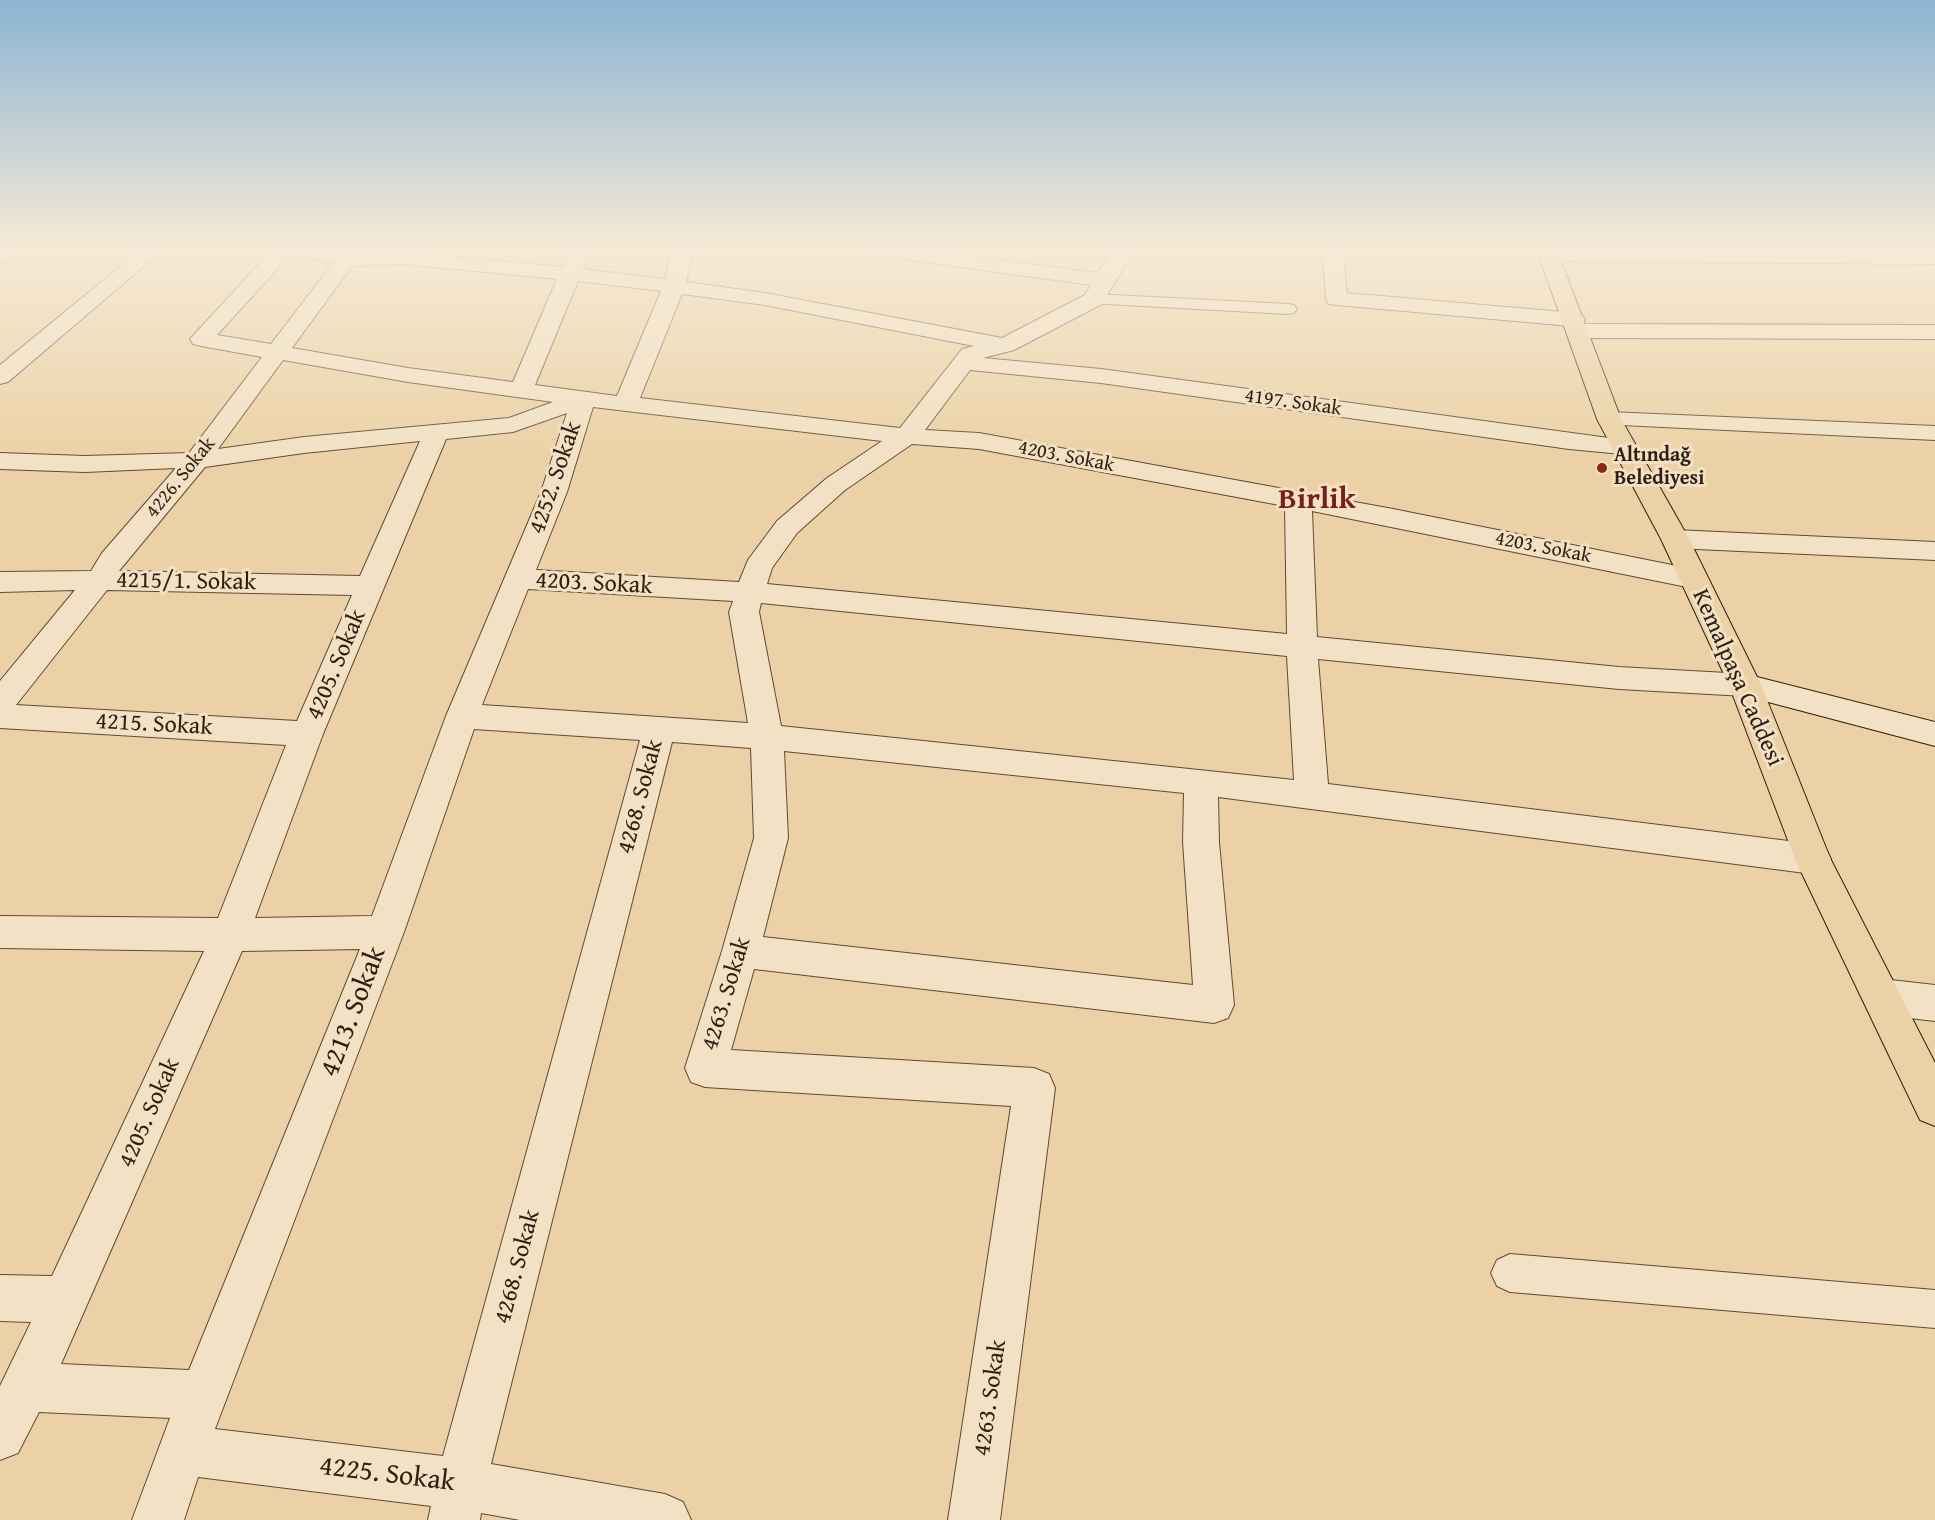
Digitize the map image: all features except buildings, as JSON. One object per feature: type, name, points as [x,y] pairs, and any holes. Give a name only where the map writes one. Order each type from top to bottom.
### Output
[{"type":"main road","name":"Kemalpaşa Caddesi","points":[[1573,319],[1616,433],[1675,539],[1745,685],[1813,859],[1935,1106]]},
{"type":"street","points":[[0,377],[70,319]]},
{"type":"street","name":"4252. Sokak","points":[[220,319],[201,339],[278,353],[584,399],[554,492],[462,716],[385,932]]},
{"type":"street","name":"4226. Sokak","points":[[0,703],[99,580],[112,560],[197,460],[303,319]]},
{"type":"street","points":[[521,391],[551,319]]},
{"type":"street","points":[[626,404],[661,319]]},
{"type":"street","points":[[869,319],[1006,345]]},
{"type":"street","points":[[1049,319],[1006,345],[970,354],[907,436],[836,484],[788,527],[758,567],[744,612],[768,737],[1201,782],[1813,859]]},
{"type":"street","points":[[1513,319],[1576,326],[1935,332]]},
{"type":"street","name":"4197. Sokak","points":[[962,363],[1101,376],[1569,441],[1616,433],[1935,433]]},
{"type":"street","name":"4203. Sokak","points":[[436,432],[513,425],[584,399],[907,436],[979,441],[1298,500],[1692,578]]},
{"type":"street","points":[[0,461],[85,464],[197,460],[304,445],[436,432]]},
{"type":"street","name":"4205. Sokak","points":[[0,1435],[26,1387],[230,934],[308,734],[436,432]]},
{"type":"street","points":[[1298,500],[1302,648],[1312,796]]},
{"type":"street","points":[[1675,539],[1935,551]]},
{"type":"street","name":"4203. Sokak","points":[[518,579],[750,592],[1619,678],[1745,685],[1935,734]]},
{"type":"street","name":"4215/1. Sokak","points":[[0,582],[99,580],[371,586]]},
{"type":"street","name":"4215. Sokak","points":[[0,716],[308,734]]},
{"type":"street","points":[[462,716],[659,729]]},
{"type":"street","name":"4268. Sokak","points":[[458,1502],[659,729],[768,737]]},
{"type":"street","name":"4263. Sokak","points":[[768,737],[771,838],[741,951],[705,1068],[1034,1089],[974,1520]]},
{"type":"street","points":[[741,951],[1214,1005],[1201,842],[1201,782]]},
{"type":"street","name":"4213. Sokak","points":[[0,932],[230,934],[385,932],[182,1450]]},
{"type":"street","points":[[1882,997],[1935,1003]]},
{"type":"street","points":[[0,1298],[65,1300]]},
{"type":"street","points":[[26,1387],[203,1395]]},
{"type":"street","points":[[158,1520],[182,1450]]},
{"type":"street","name":"4225. Sokak","points":[[182,1450],[458,1502],[665,1520]]},
{"type":"lane","points":[[1510,1274],[1935,1309]]},
{"type":"place","name":"Altındağ Belediyesi","points":[[1602,468]]},
{"type":"district","name":"Birlik","points":[[1317,500]]}]
